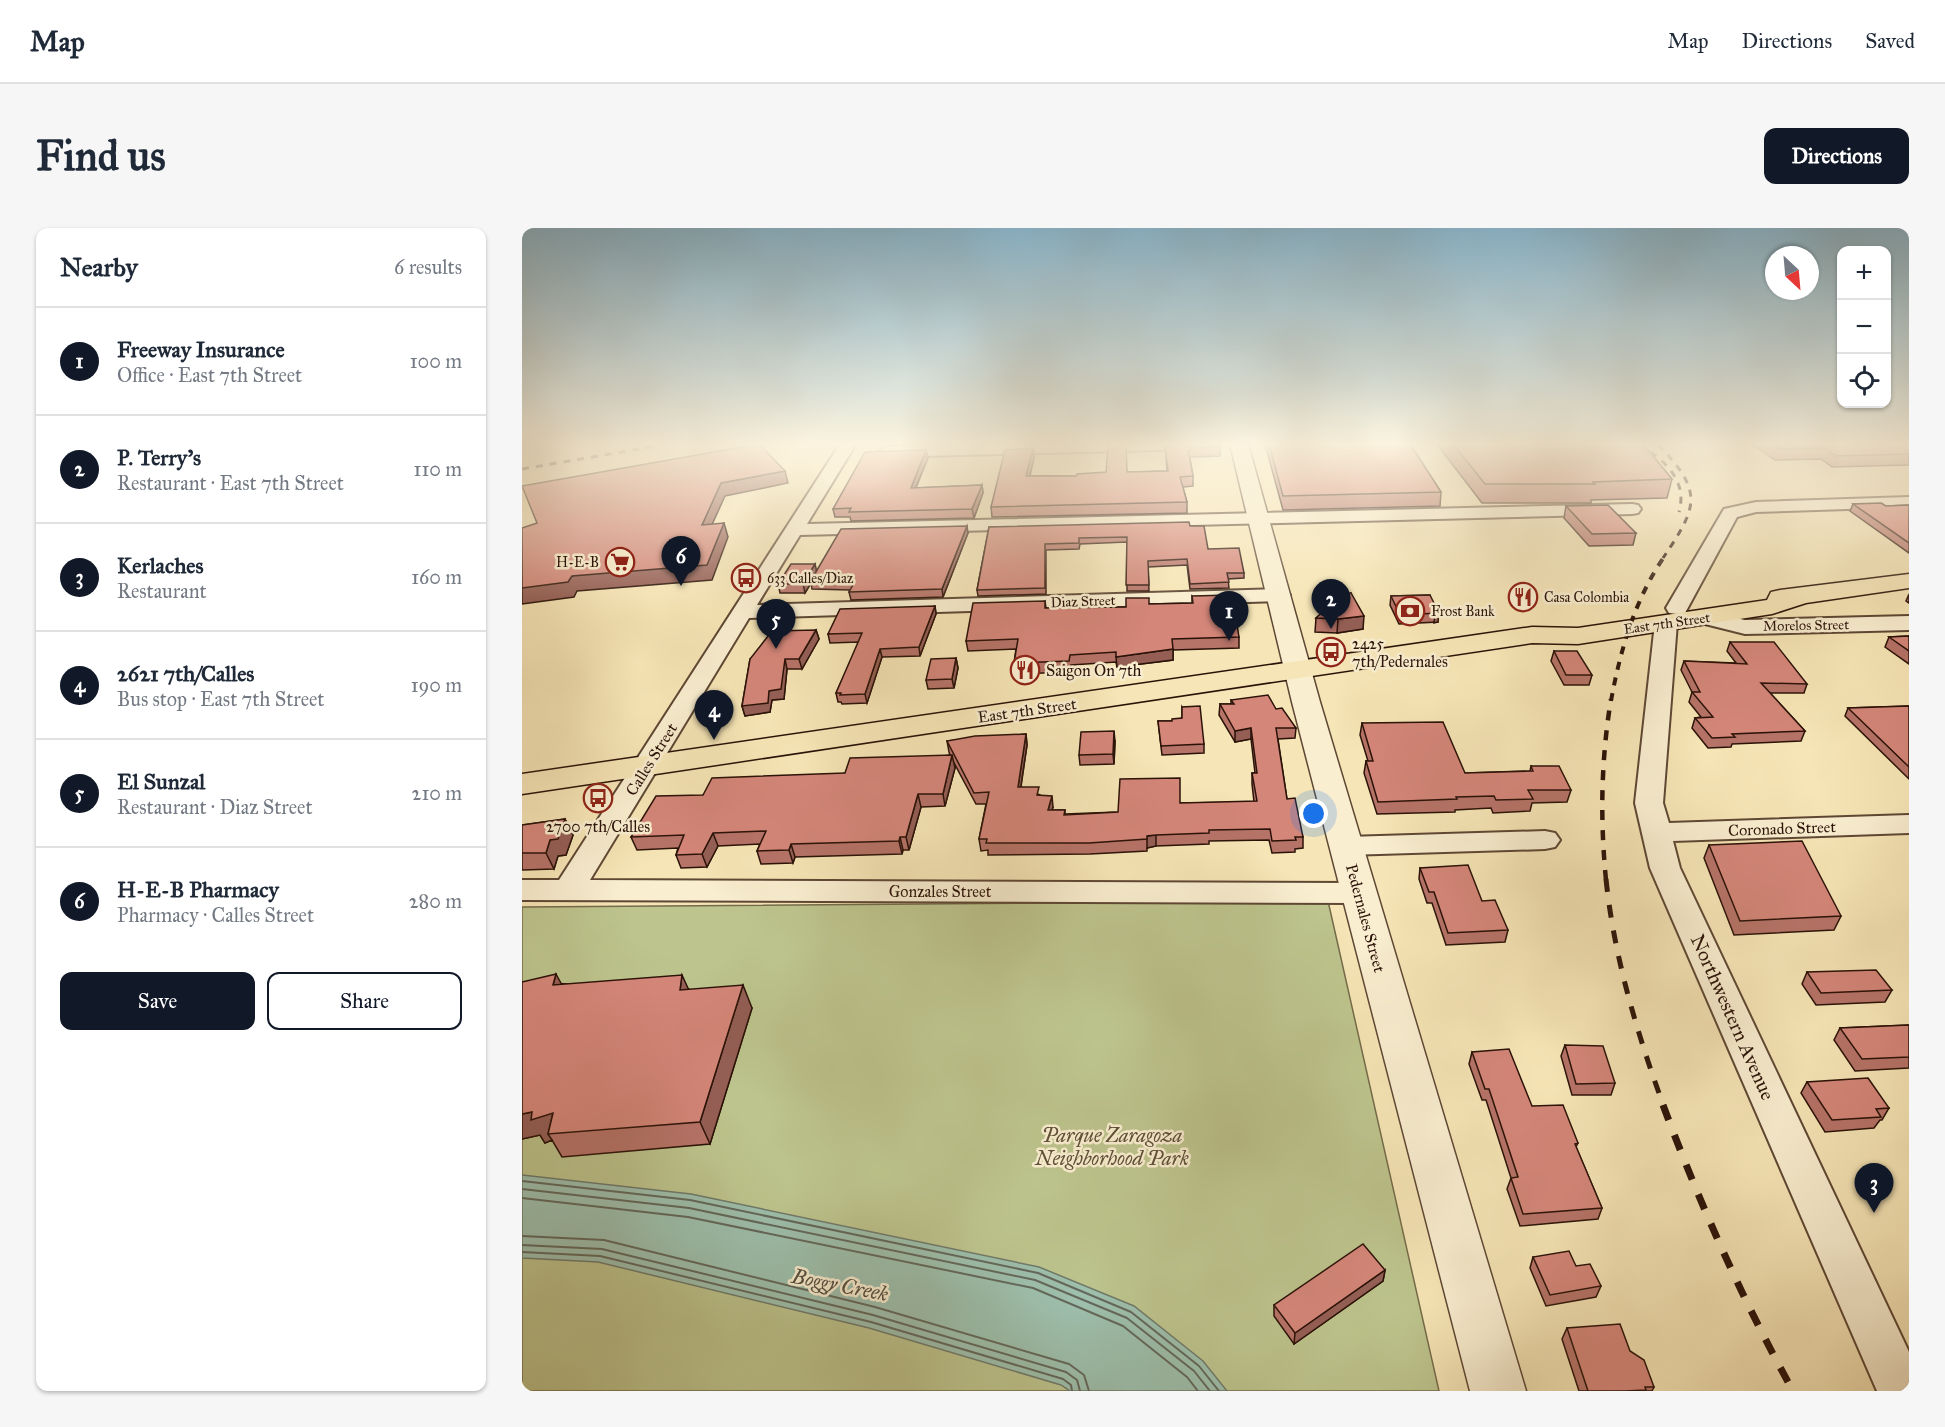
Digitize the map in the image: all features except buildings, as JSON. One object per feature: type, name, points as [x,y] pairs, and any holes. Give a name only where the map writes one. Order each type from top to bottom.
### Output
[{"type":"main road","name":"East 7th Street","points":[[522,784],[1532,635],[1578,636],[1758,597],[1801,597],[1909,581]]},
{"type":"main road","name":"East 7th Street","points":[[1671,615],[1705,617],[1772,607],[1801,597]]},
{"type":"street","name":"Calles Street","points":[[568,890],[794,530],[818,498]]},
{"type":"street","name":"Pedernales Street","points":[[1255,498],[1298,671],[1358,893],[1498,1391]]},
{"type":"street","name":"Northwestern Avenue","points":[[1902,1391],[1665,868],[1649,803],[1671,615],[1730,513],[1756,507],[1909,502]]},
{"type":"street","points":[[794,530],[1632,509]]},
{"type":"street","name":"Diaz Street","points":[[742,612],[1280,595]]},
{"type":"street","name":"Morelos Street","points":[[1705,617],[1745,627],[1909,623]]},
{"type":"street","name":"Coronado Street","points":[[1656,833],[1909,824]]},
{"type":"street","points":[[1347,846],[1545,840]]},
{"type":"street","name":"Gonzales Street","points":[[522,890],[1358,893]]},
{"type":"green space","name":"Parque Zaragoza Neighborhood Park","points":[[1328,901],[1439,1391],[522,1391],[522,907]]},
{"type":"water","name":"Boggy Creek","points":[[522,1175],[691,1194],[1039,1267],[1134,1306],[1203,1361],[1227,1391],[1070,1391],[1061,1385],[869,1328],[598,1262],[522,1258]]},
{"type":"railway","points":[[1679,512],[1681,498]]},
{"type":"railway","points":[[1663,558],[1684,525],[1691,498]]},
{"type":"railway","points":[[1611,701],[1630,626],[1645,590],[1664,557]]},
{"type":"railway","points":[[1606,880],[1602,790],[1611,699]]},
{"type":"railway","points":[[1606,879],[1615,937],[1628,994],[1664,1107]]},
{"type":"railway","points":[[1663,1105],[1723,1251],[1793,1391]]},
{"type":"place","name":"H-E-B","points":[[620,562]]},
{"type":"place","name":"633 Calles/Diaz","points":[[746,578]]},
{"type":"place","name":"H-E-B Pharmacy","points":[[681,586]]},
{"type":"place","name":"Casa Colombia","points":[[1523,597]]},
{"type":"place","name":"Frost Bank","points":[[1410,611]]},
{"type":"place","name":"P. Terry's","points":[[1331,629]]},
{"type":"place","name":"Freeway Insurance","points":[[1229,641]]},
{"type":"place","name":"El Sunzal","points":[[776,649]]},
{"type":"place","name":"2425 7th/Pedernales","points":[[1331,652]]},
{"type":"place","name":"Saigon On 7th","points":[[1025,670]]},
{"type":"place","name":"2621 7th/Calles","points":[[714,740]]},
{"type":"place","name":"2700 7th/Calles","points":[[598,798]]},
{"type":"place","name":"Kerlaches","points":[[1874,1213]]}]
